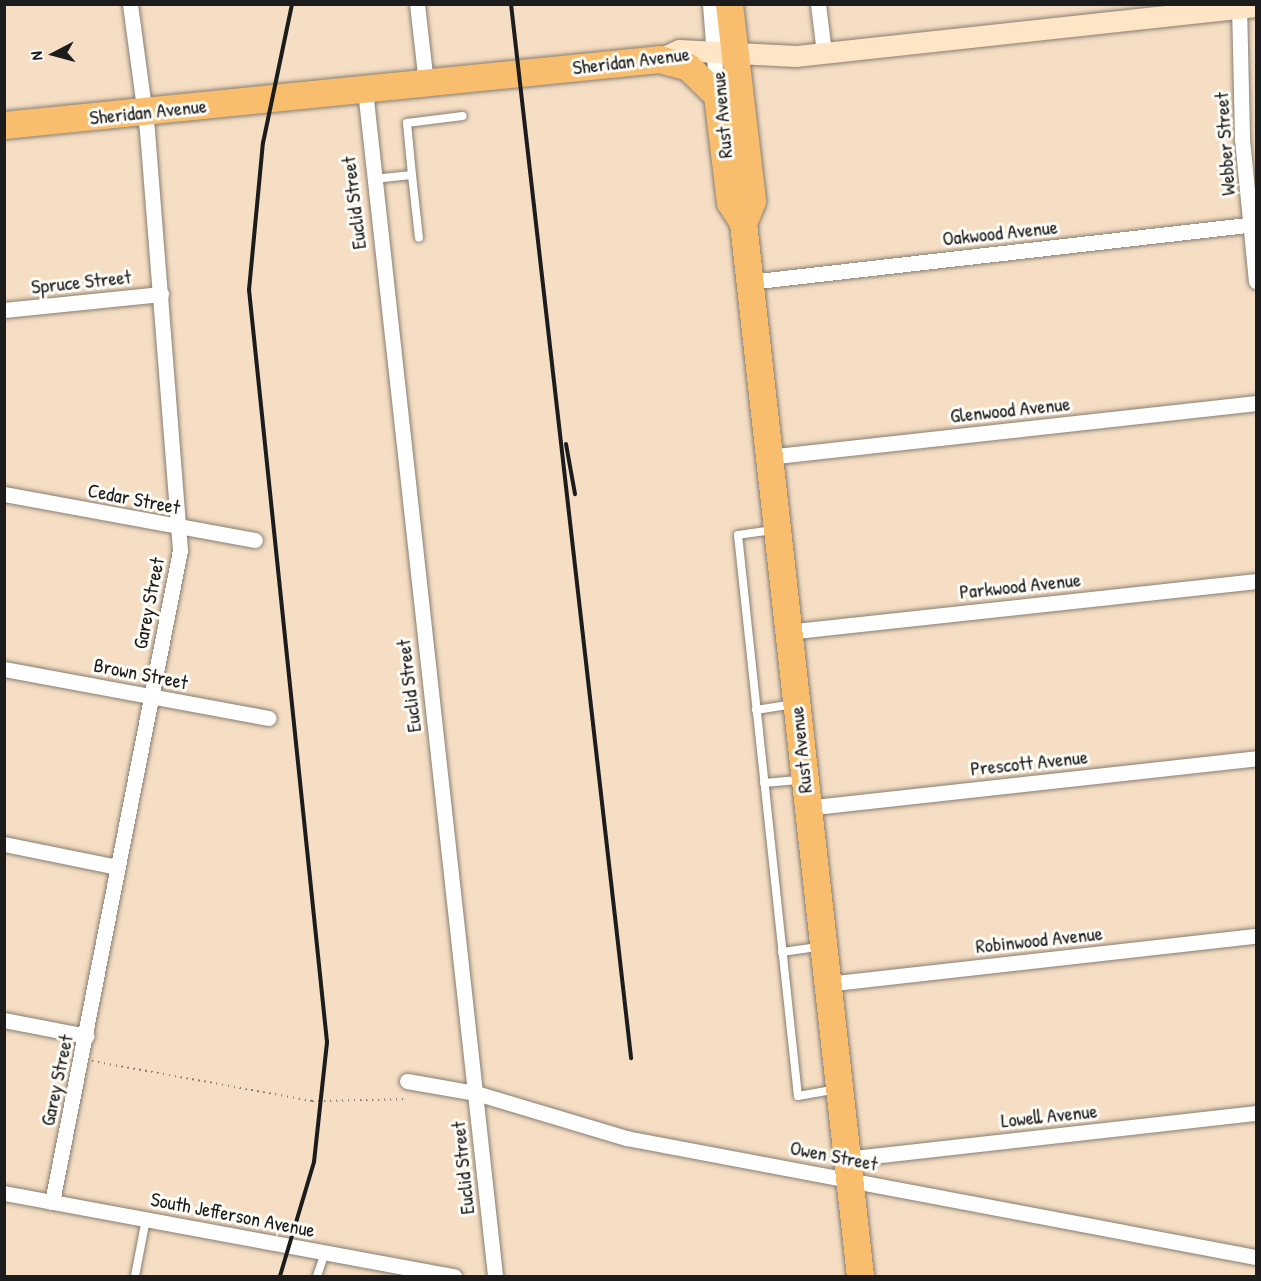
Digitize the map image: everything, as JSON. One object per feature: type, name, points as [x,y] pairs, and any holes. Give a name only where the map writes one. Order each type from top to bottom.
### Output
[{"type":"highway","name":"Rust Avenue","points":[[729,4],[725,52],[752,201],[743,223]]},
{"type":"highway","name":"Sheridan Avenue","points":[[4,125],[659,59]]},
{"type":"highway","points":[[659,59],[688,67],[717,95]]},
{"type":"highway","name":"Rust Avenue","points":[[717,95],[730,202],[743,223],[806,808],[860,1276]]},
{"type":"street","name":"Garey Street","points":[[52,1202],[151,697],[181,529],[161,294],[130,4]]},
{"type":"street","points":[[417,4],[426,83]]},
{"type":"street","name":"Rust Avenue","points":[[710,4],[725,52],[717,95]]},
{"type":"street","points":[[818,4],[824,54]]},
{"type":"street","name":"Sheridan Avenue","points":[[659,59],[679,50],[824,54],[1245,6]]},
{"type":"street","name":"Webber Street","points":[[1245,6],[1257,281]]},
{"type":"street","name":"Euclid Street","points":[[365,90],[371,179],[495,1276]]},
{"type":"street","name":"Oakwood Avenue","points":[[749,282],[1253,225]]},
{"type":"street","name":"Spruce Street","points":[[4,310],[161,294]]},
{"type":"street","name":"Glenwood Avenue","points":[[768,457],[1257,403]]},
{"type":"street","name":"Cedar Street","points":[[4,494],[181,529],[255,540]]},
{"type":"street","name":"Parkwood Avenue","points":[[787,632],[1257,580]]},
{"type":"street","name":"Brown Street","points":[[4,669],[269,718]]},
{"type":"street","name":"Prescott Avenue","points":[[806,808],[1257,758]]},
{"type":"street","points":[[4,844],[117,867]]},
{"type":"street","name":"Robinwood Avenue","points":[[826,984],[1257,936]]},
{"type":"street","points":[[4,1020],[86,1036]]},
{"type":"street","name":"Owen Street","points":[[407,1081],[476,1094],[578,1127],[847,1169],[1257,1257]]},
{"type":"street","name":"Lowell Avenue","points":[[847,1169],[1257,1113]]},
{"type":"street","name":"South Jefferson Avenue","points":[[4,1193],[454,1276]]},
{"type":"lane","points":[[419,238],[407,123],[463,116]]},
{"type":"lane","points":[[371,179],[412,175]]},
{"type":"lane","points":[[776,530],[738,535],[798,1096],[838,1089]]},
{"type":"lane","points":[[756,710],[795,704]]},
{"type":"lane","points":[[764,783],[803,779]]},
{"type":"lane","points":[[782,952],[822,947]]},
{"type":"lane","points":[[135,1276],[146,1219]]},
{"type":"lane","points":[[317,1276],[325,1253]]},
{"type":"path","points":[[89,1060],[312,1101],[408,1099]]},
{"type":"railway","points":[[280,1276],[314,1162],[327,1042],[249,290],[263,143],[292,4]]},
{"type":"railway","points":[[511,4],[631,1058]]},
{"type":"railway","points":[[566,444],[575,494]]}]
